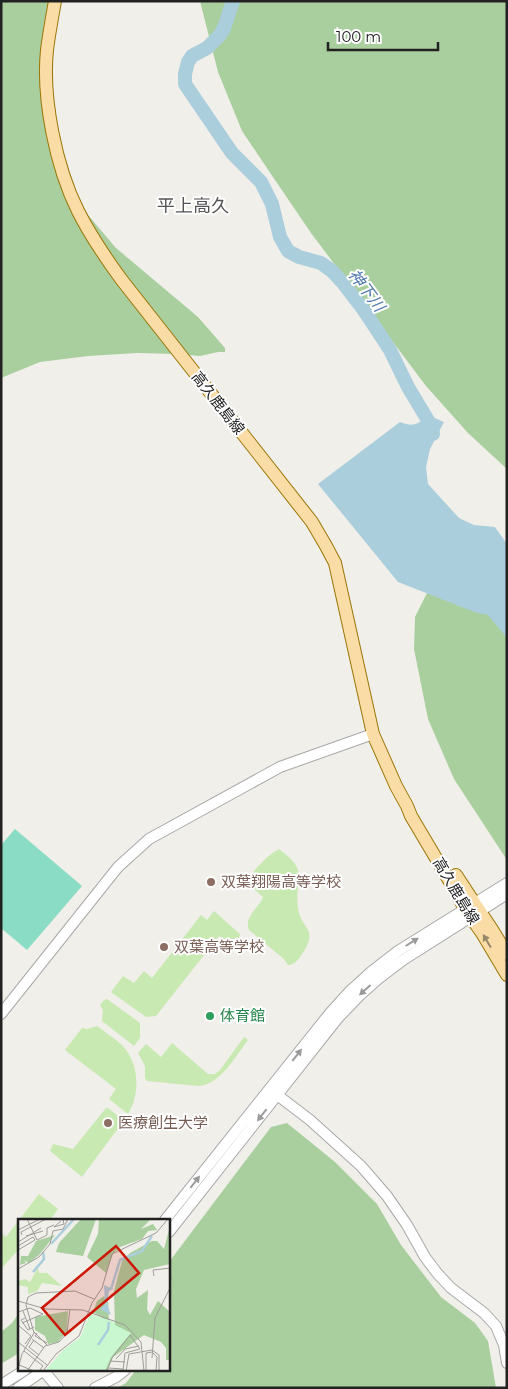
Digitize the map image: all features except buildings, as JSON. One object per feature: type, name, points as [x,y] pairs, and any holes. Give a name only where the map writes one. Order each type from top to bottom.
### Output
[{"type":"main road","name":"高久鹿島線","points":[[55,1],[47,52],[49,112],[56,148],[77,209],[100,250],[121,279],[312,522],[326,546],[335,563],[373,734],[396,786],[411,816],[456,892],[507,954]]},
{"type":"main road","name":"高久鹿島線","points":[[472,910],[482,933],[507,975]]},
{"type":"street","points":[[1,1014],[118,867],[149,839],[280,767],[373,734]]},
{"type":"street","points":[[166,1219],[359,996],[378,978],[507,883]]},
{"type":"street","points":[[472,910],[507,894]]},
{"type":"street","points":[[170,1231],[274,1092]]},
{"type":"street","points":[[274,1092],[310,1120],[361,1166],[387,1196],[437,1273],[451,1288],[484,1313],[496,1326],[505,1345],[507,1363]]},
{"type":"street","points":[[1,1386],[22,1372]]},
{"type":"street","points":[[18,1388],[41,1372]]},
{"type":"street","points":[[46,1372],[58,1388]]},
{"type":"street","points":[[95,1388],[122,1372]]},
{"type":"green space","points":[[1,1],[50,1],[51,106],[69,181],[88,215],[116,248],[198,317],[225,348],[225,352],[200,356],[137,353],[88,356],[40,362],[1,378]]},
{"type":"green space","points":[[200,1],[507,1],[507,469],[468,433],[426,386],[311,233],[242,131],[218,72]]},
{"type":"green space","points":[[507,573],[507,860],[454,779],[428,719],[414,649],[415,617],[430,587]]},
{"type":"green space","points":[[15,829],[82,886],[27,950],[1,928],[1,845]]},
{"type":"green space","points":[[279,849],[289,857],[298,870],[298,908],[309,933],[308,943],[304,951],[290,965],[249,930],[248,926],[249,918],[263,897],[250,885],[247,879],[266,858]]},
{"type":"green space","points":[[214,911],[240,934],[237,949],[219,936],[156,1016],[146,1017],[111,992],[123,976],[134,983],[144,971],[152,978],[201,915],[207,920]]},
{"type":"green space","points":[[107,999],[140,1023],[140,1038],[134,1046],[102,1021],[103,1010],[100,1005]]},
{"type":"green space","points":[[97,1026],[122,1045],[132,1060],[135,1069],[136,1088],[135,1097],[128,1114],[109,1099],[116,1089],[65,1050],[82,1028],[87,1029]]},
{"type":"green space","points":[[244,1037],[248,1040],[227,1069],[213,1081],[198,1086],[147,1081],[145,1078],[145,1066],[138,1053],[146,1044],[161,1057],[172,1043],[208,1074],[215,1074]]},
{"type":"green space","points":[[106,1108],[122,1119],[122,1123],[82,1177],[50,1151],[53,1144],[73,1149]]},
{"type":"green space","points":[[287,1123],[335,1162],[377,1204],[401,1245],[441,1297],[475,1323],[488,1341],[496,1388],[117,1388],[126,1383],[134,1372],[170,1372],[170,1261],[271,1127]]},
{"type":"green space","points":[[39,1194],[58,1209],[51,1219],[20,1219]]},
{"type":"green space","points":[[18,1221],[18,1250],[1,1269],[1,1233],[6,1237]]},
{"type":"green space","points":[[18,1314],[18,1354],[1,1364],[1,1332],[12,1323]]},
{"type":"water","points":[[430,416],[444,422],[430,449],[426,467],[428,484],[459,518],[474,525],[495,527],[507,544],[507,638],[488,615],[477,613],[398,582],[318,484],[400,422],[413,425]]},
{"type":"waterway","name":"神下川","points":[[233,1],[220,35],[207,48],[192,56],[188,62],[185,84],[232,153],[261,182],[272,204],[280,237],[288,251],[299,257],[321,263],[332,271],[363,309],[390,350],[408,387],[432,427],[433,434]]},
{"type":"place","name":"双葉翔陽高等学校","points":[[211,882]]},
{"type":"place","name":"双葉高等学校","points":[[164,947]]},
{"type":"place","name":"体育館","points":[[210,1016]]},
{"type":"place","name":"医療創生大学","points":[[108,1123]]},
{"type":"district","name":"平上高久","points":[[193,206]]}]
